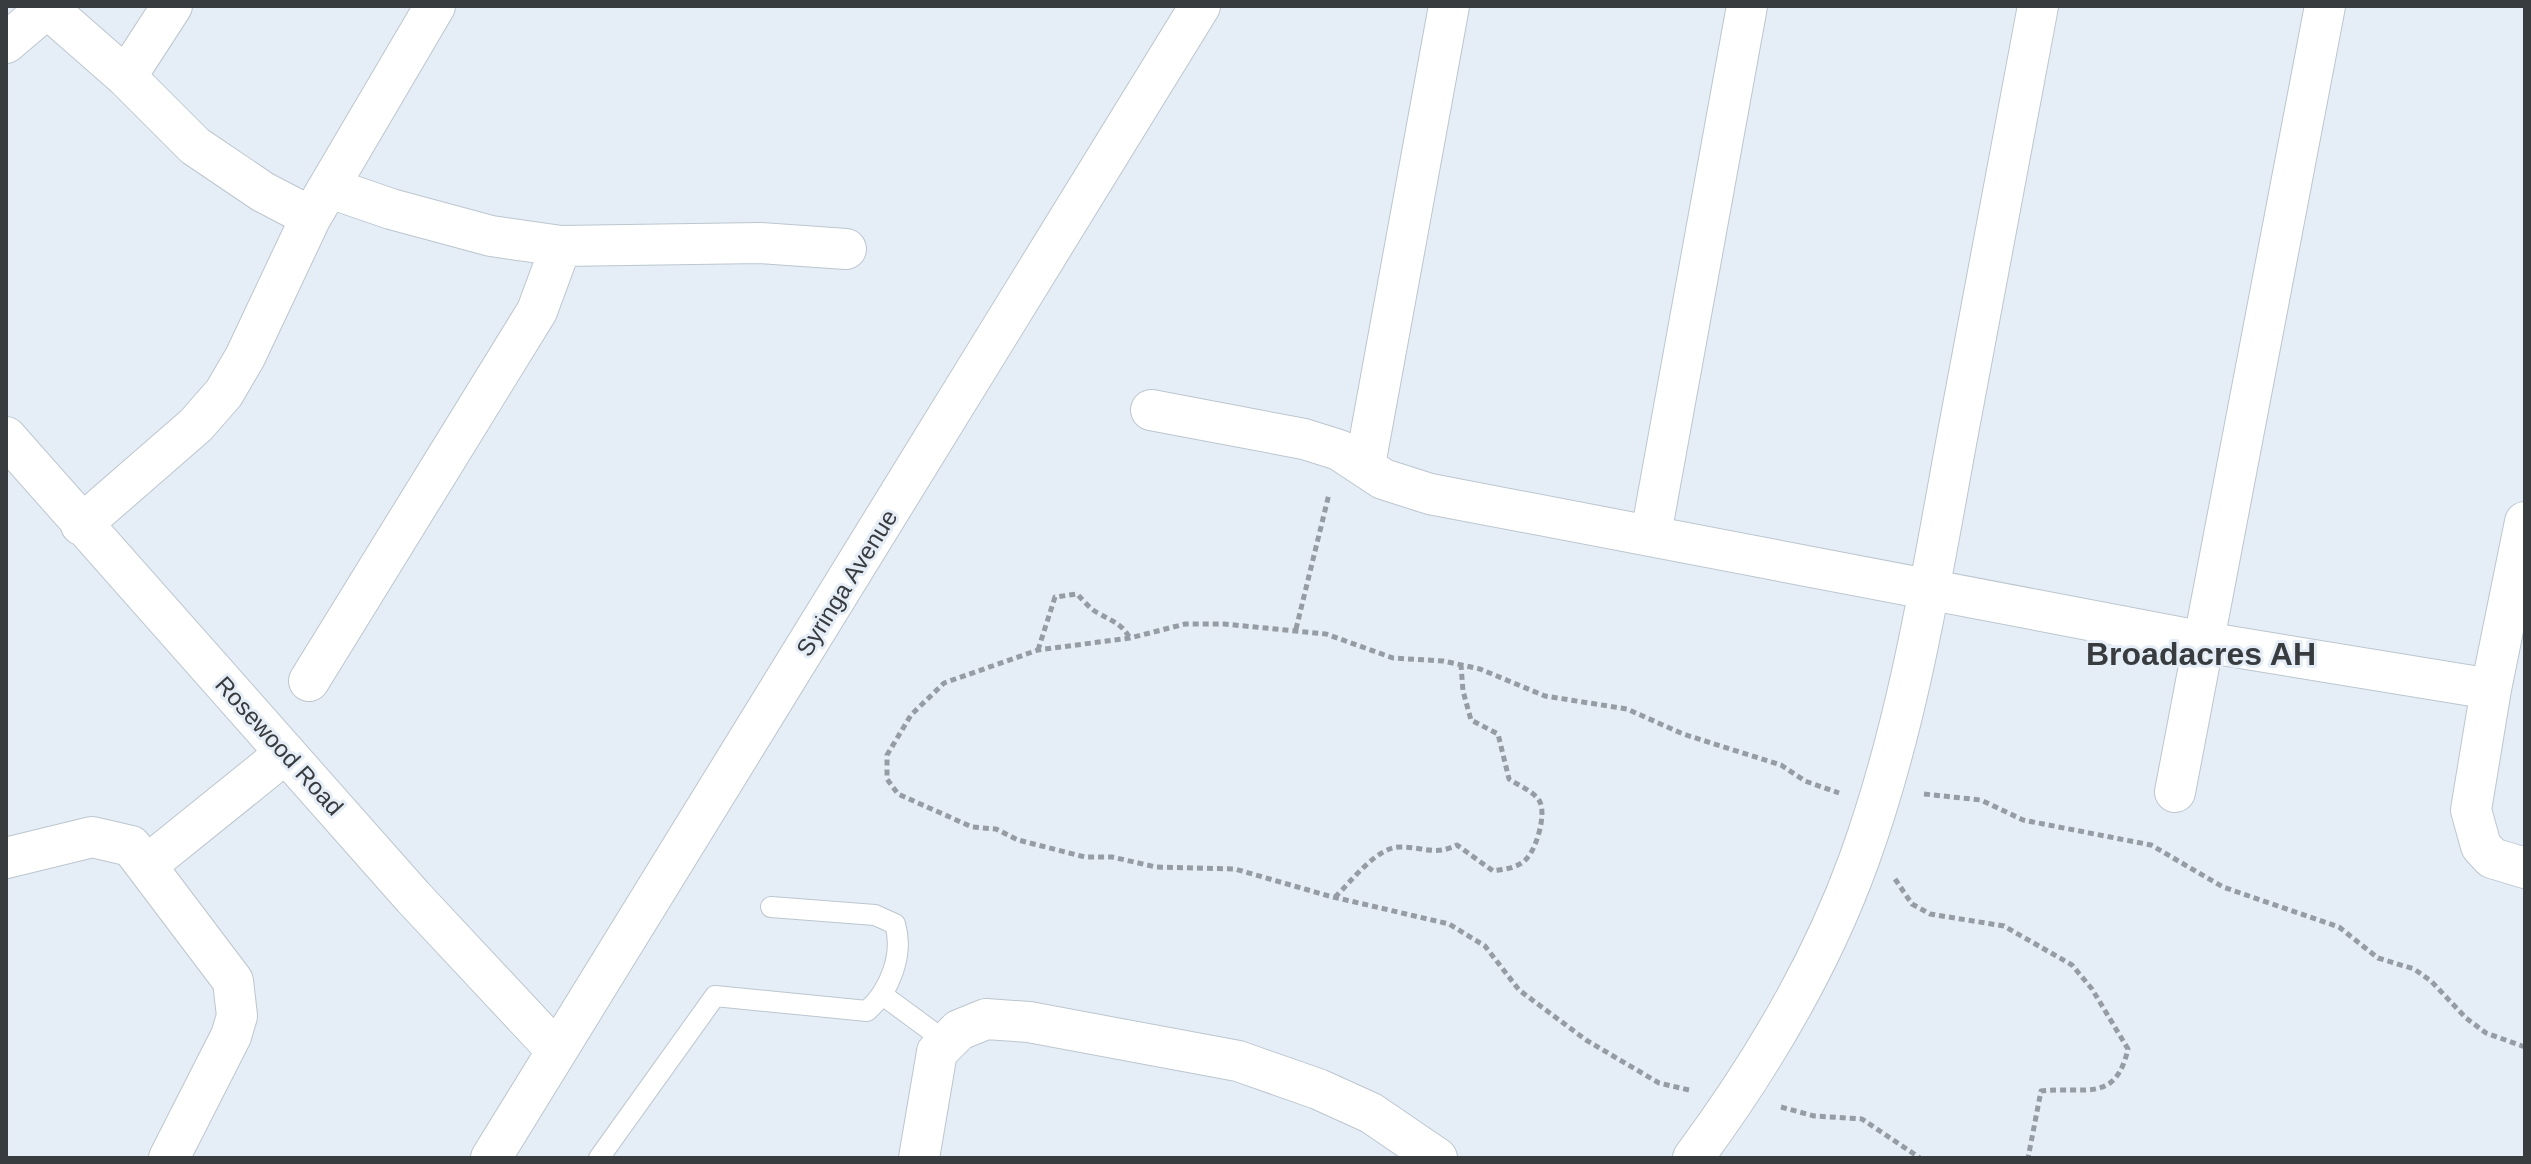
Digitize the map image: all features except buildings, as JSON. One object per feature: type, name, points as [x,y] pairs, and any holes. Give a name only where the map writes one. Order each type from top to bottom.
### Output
[{"type":"street","points":[[126,77],[172,6]]},
{"type":"street","points":[[81,525],[210,411],[245,357],[321,202],[435,6]]},
{"type":"street","name":"Syringa Avenue","points":[[491,1158],[1200,6]]},
{"type":"street","points":[[1365,465],[1449,6]]},
{"type":"street","points":[[1651,534],[1747,6]]},
{"type":"street","points":[[1693,1158],[1741,1094],[1814,966],[1859,862],[1881,791],[1929,589],[2038,6]]},
{"type":"street","points":[[2175,792],[2325,6]]},
{"type":"street","points":[[6,43],[46,7],[126,77],[195,146],[263,192],[391,209],[491,236],[561,246],[747,243],[846,249]]},
{"type":"street","points":[[309,681],[537,311],[561,246]]},
{"type":"street","points":[[1151,410],[1304,439],[1339,450],[1383,479],[1430,494],[2204,642],[2491,689]]},
{"type":"street","name":"Rosewood Road","points":[[6,437],[81,525],[557,1051]]},
{"type":"street","points":[[2525,522],[2491,689],[2471,810],[2481,846],[2492,858],[2525,868]]},
{"type":"street","points":[[147,865],[286,753]]},
{"type":"street","points":[[6,858],[92,837],[122,841],[131,846],[147,865],[225,966],[237,996],[237,1016],[231,1036],[169,1158]]},
{"type":"street","points":[[919,1158],[932,1067],[945,1041],[959,1030],[986,1019],[1029,1022],[1238,1061],[1318,1089],[1371,1113],[1437,1158]]},
{"type":"lane","points":[[599,1158],[715,996],[867,1011],[884,996],[900,942],[895,924],[875,915],[771,907]]},
{"type":"lane","points":[[884,996],[945,1041]]},
{"type":"path","points":[[1296,629],[1327,496],[1339,481],[1365,465]]},
{"type":"path","points":[[1038,650],[1055,597],[1064,595],[1077,594],[1098,614],[1111,617],[1122,625],[1130,638]]},
{"type":"path","points":[[1920,1158],[1862,1119],[1814,1116],[1741,1094],[1706,1101],[1685,1087],[1659,1083],[1586,1040],[1547,1008],[1530,1000],[1485,946],[1449,924],[1334,897],[1235,869],[1156,867],[1112,857],[1085,857],[1018,840],[996,829],[972,827],[898,794],[887,779],[887,755],[911,715],[944,683],[1038,650],[1130,638],[1185,624],[1296,629],[1326,634],[1393,658],[1461,665],[1545,696],[1627,709],[1683,734],[1781,765],[1823,789],[1850,795],[1881,791],[1981,800],[2023,820],[2151,845],[2223,887],[2339,927],[2378,958],[2414,969],[2431,981],[2466,1018],[2486,1033],[2525,1047]]},
{"type":"path","points":[[1334,897],[1381,854],[1399,846],[1432,853],[1457,845],[1493,871],[1514,868],[1528,858],[1542,820],[1542,805],[1534,795],[1509,779],[1498,734],[1471,720],[1463,691],[1461,665]]},
{"type":"path","points":[[1859,862],[1882,864],[1912,904],[1930,914],[2004,926],[2050,949],[2072,965],[2092,989],[2128,1049],[2123,1069],[2113,1084],[2101,1090],[2072,1087],[2041,1091],[2028,1158]]},
{"type":"district","name":"Broadacres AH","points":[[2201,654]]}]
